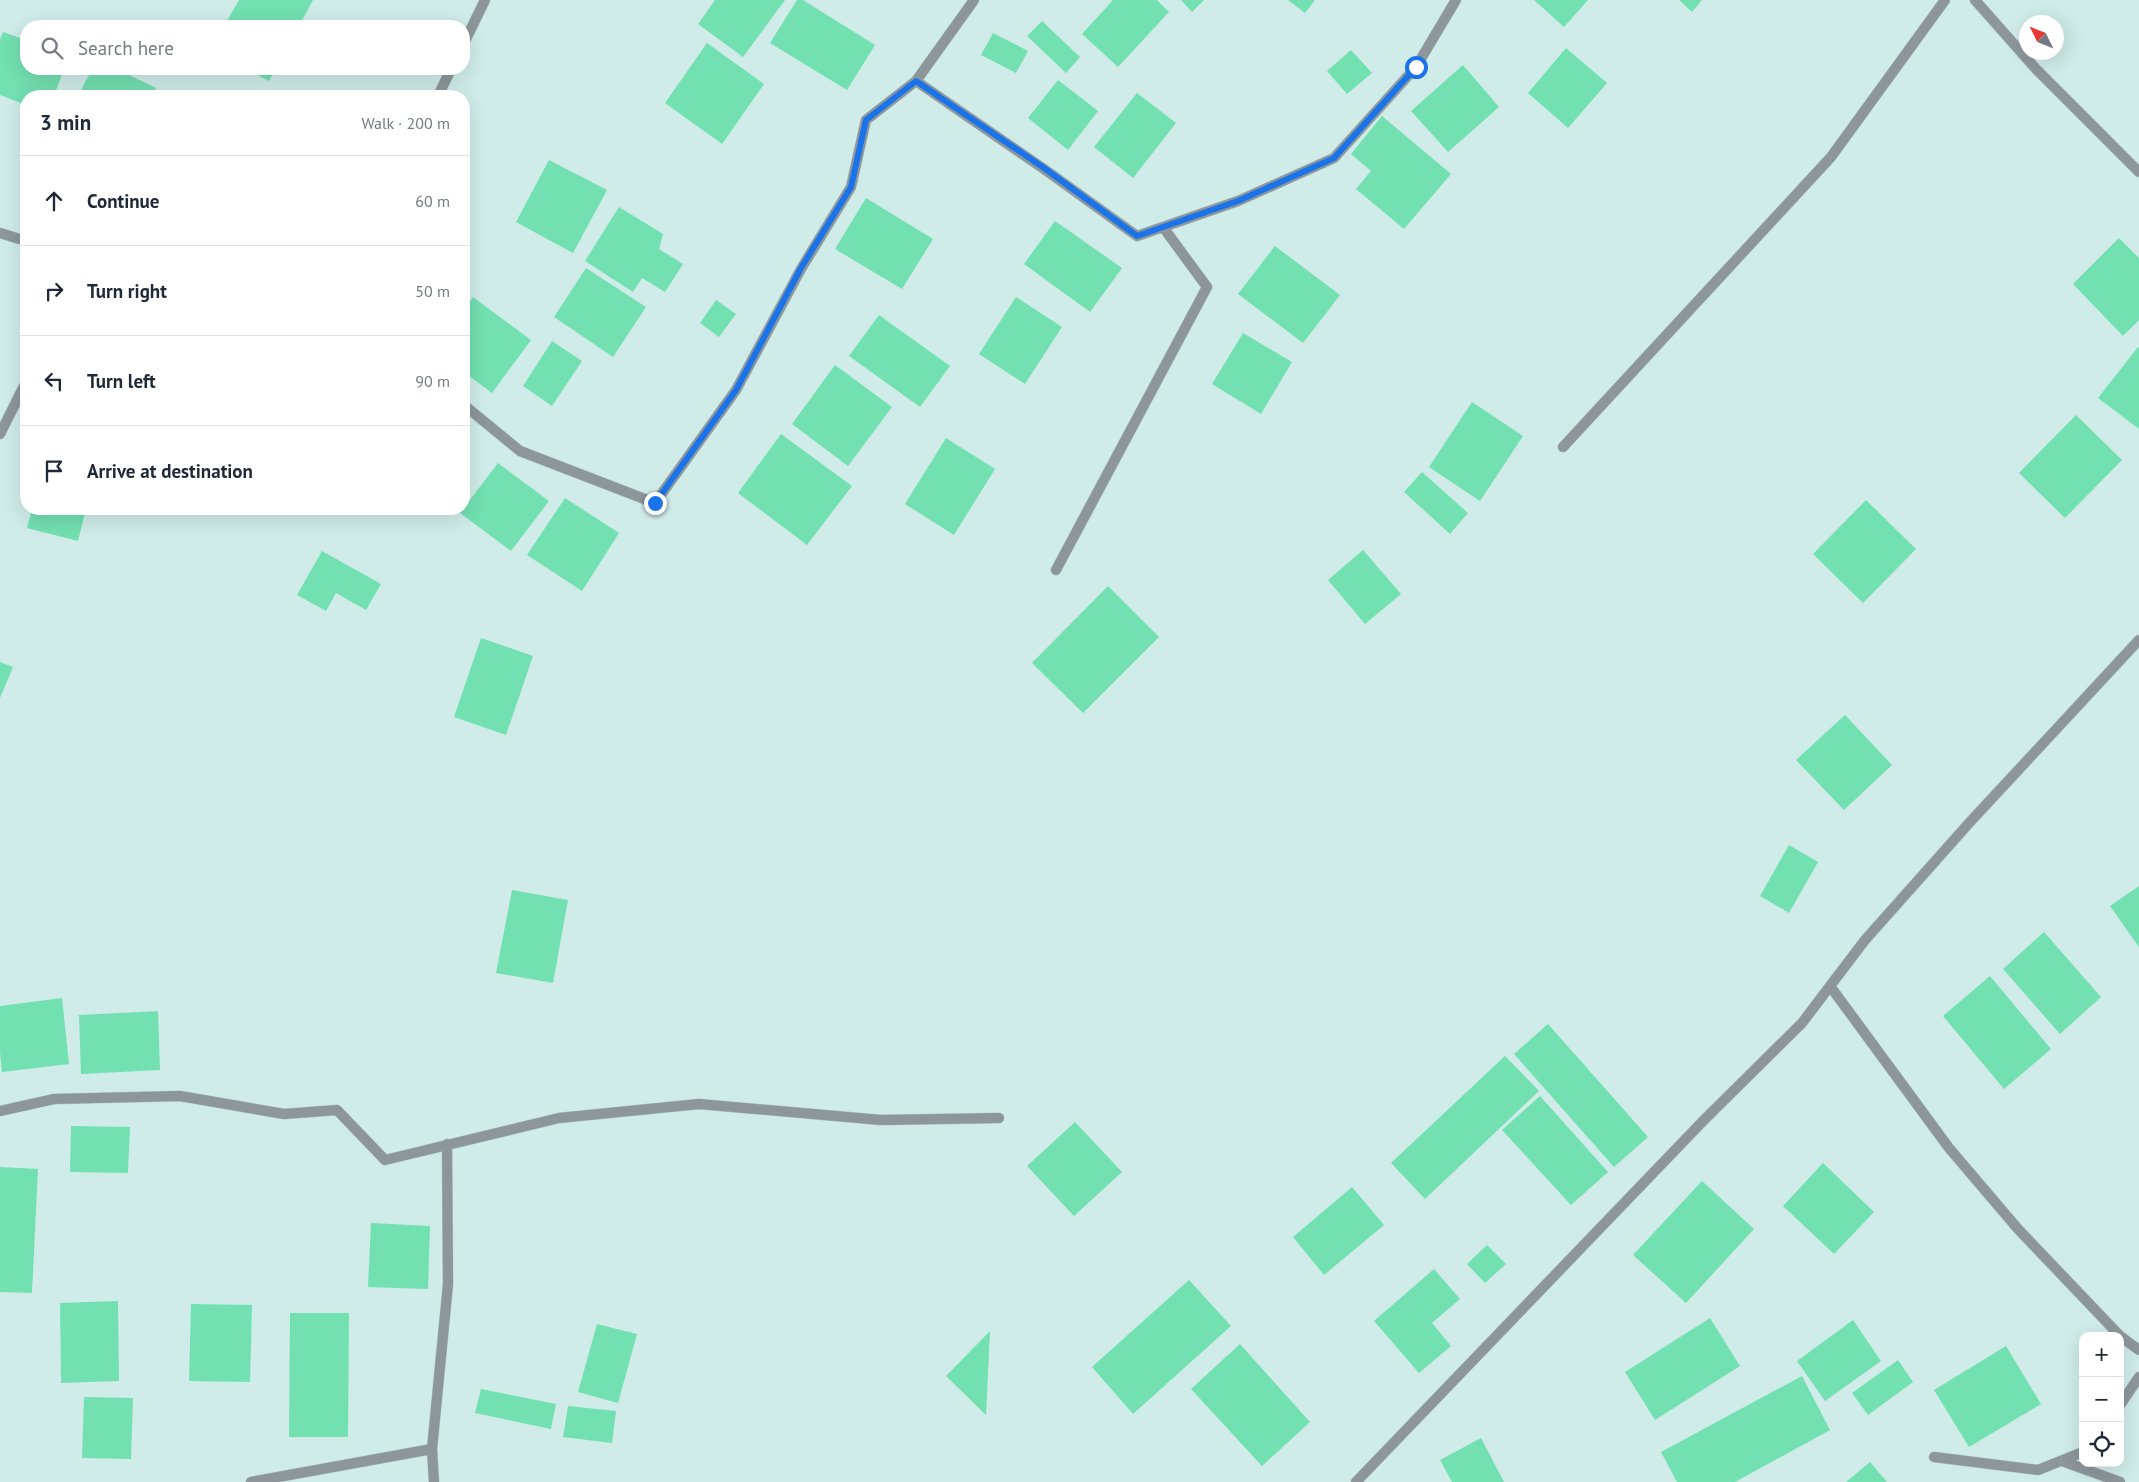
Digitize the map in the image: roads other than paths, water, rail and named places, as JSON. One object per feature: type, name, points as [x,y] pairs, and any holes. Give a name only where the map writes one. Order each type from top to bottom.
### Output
[{"type":"street","points":[[470,31],[485,0]]},
{"type":"street","points":[[470,410],[520,451],[655,503],[736,390],[801,268],[851,187],[866,120],[916,81],[974,0]]},
{"type":"street","points":[[916,81],[1044,168],[1137,236],[1238,201],[1334,158],[1416,67],[1456,0]]},
{"type":"street","points":[[1563,447],[1831,157],[1945,0]]},
{"type":"street","points":[[1975,0],[2036,69],[2139,172]]},
{"type":"street","points":[[441,90],[448,75]]},
{"type":"street","points":[[1056,570],[1208,287],[1163,227]]},
{"type":"street","points":[[0,233],[20,239]]},
{"type":"street","points":[[0,434],[20,394]]},
{"type":"street","points":[[1356,1482],[1697,1127],[1802,1023],[1865,940],[1970,822],[2139,640]]},
{"type":"street","points":[[1830,986],[1949,1148],[2018,1229],[2116,1332]]},
{"type":"street","points":[[0,1111],[54,1099],[180,1096],[284,1114],[337,1110],[385,1160],[559,1118],[699,1104],[881,1120],[999,1118]]},
{"type":"street","points":[[434,1482],[432,1449],[448,1284],[447,1144]]},
{"type":"street","points":[[2124,1339],[2139,1350]]},
{"type":"street","points":[[2124,1399],[2139,1377]]},
{"type":"street","points":[[251,1482],[432,1449]]},
{"type":"street","points":[[1934,1457],[2038,1470],[2079,1454]]},
{"type":"street","points":[[2062,1461],[2120,1482]]}]
